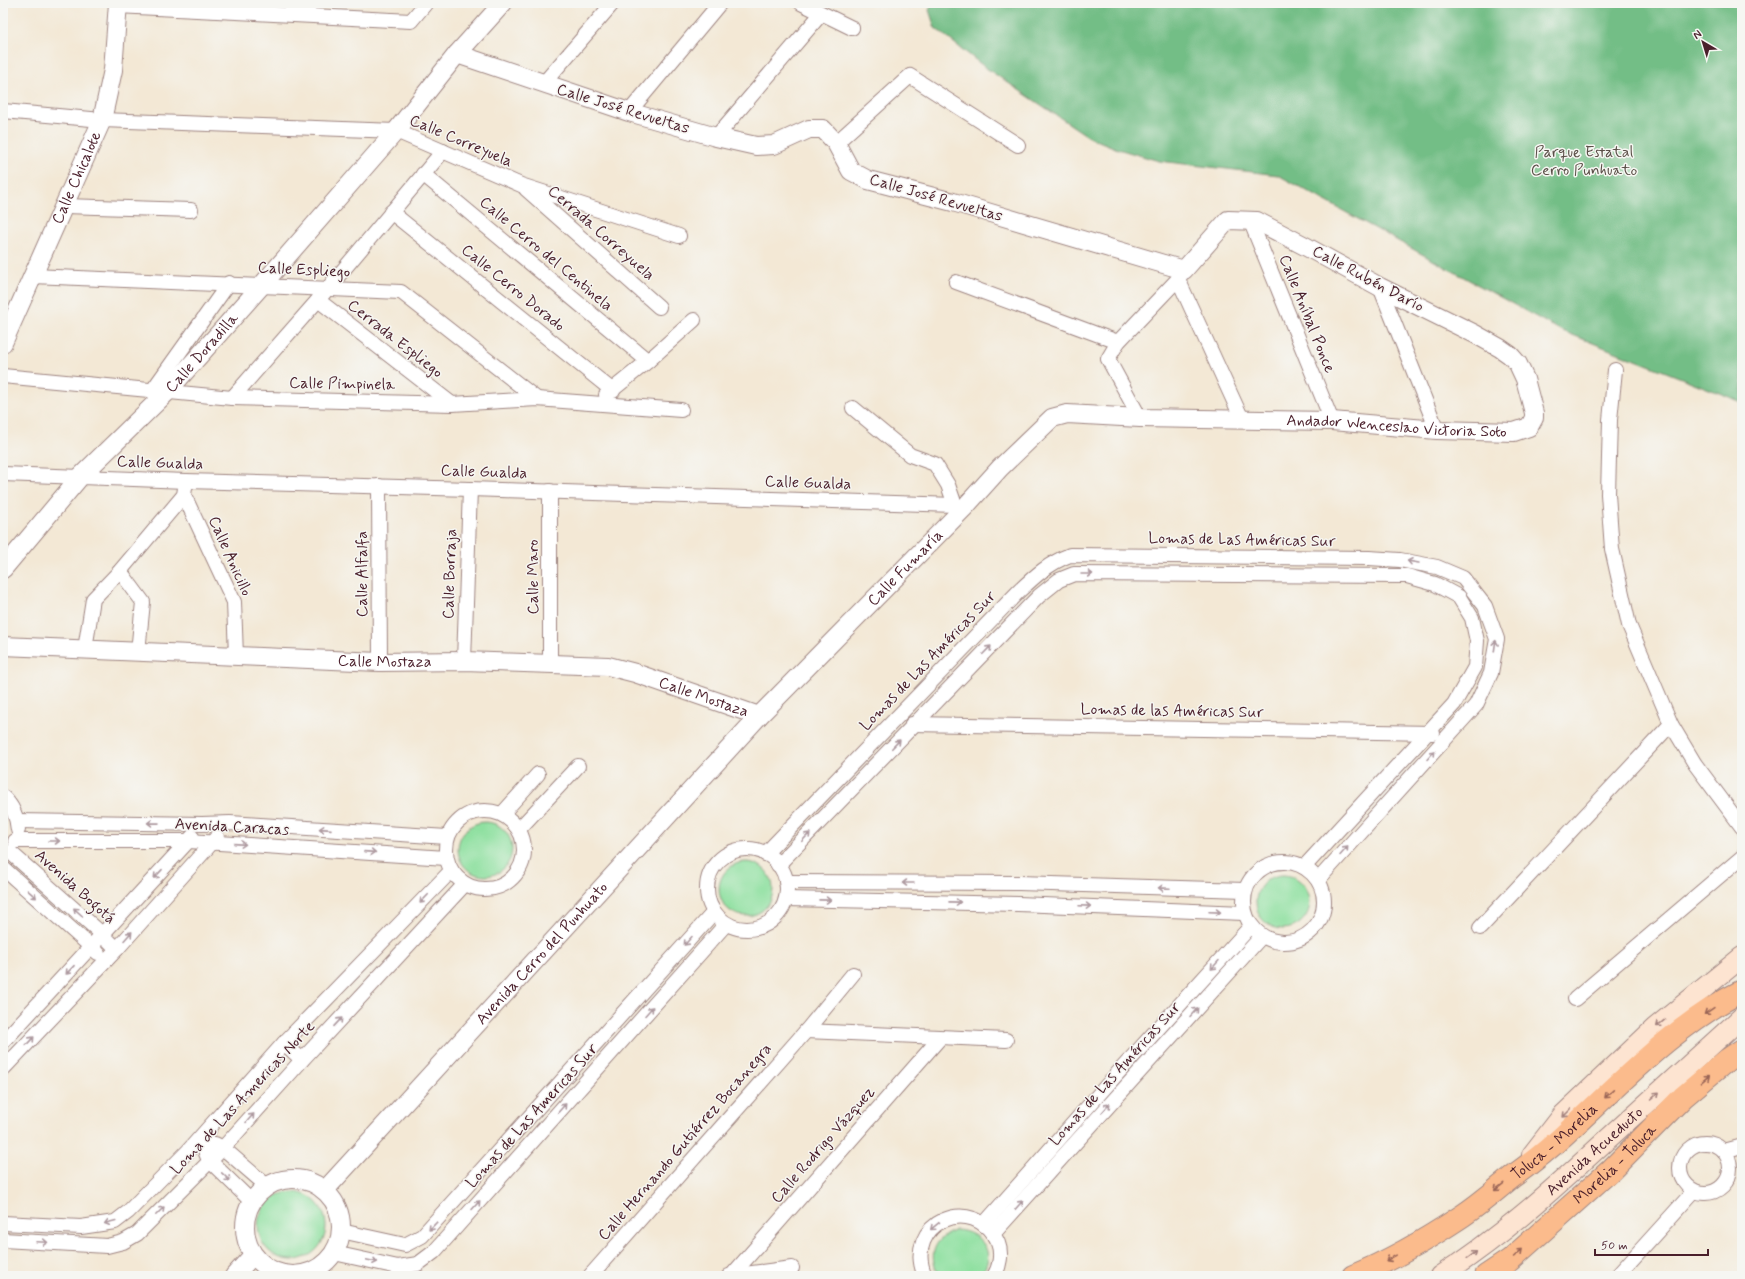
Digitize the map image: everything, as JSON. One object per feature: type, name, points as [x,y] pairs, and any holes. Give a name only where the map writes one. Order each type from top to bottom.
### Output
[{"type":"main road","points":[[1520,1171],[1563,1115],[1655,1028],[1742,957]]},
{"type":"main road","name":"Toluca - Morelia","points":[[1353,1276],[1370,1269],[1407,1249],[1462,1216],[1562,1137],[1623,1080],[1677,1033],[1724,1000],[1742,991]]},
{"type":"main road","name":"Avenida Acueducto","points":[[1440,1276],[1499,1235],[1553,1189],[1742,1017]]},
{"type":"main road","name":"Morelia - Toluca","points":[[1486,1276],[1510,1260],[1605,1175],[1683,1097],[1727,1060],[1742,1050]]},
{"type":"street","name":"Calle Doradilla","points":[[3,569],[80,477],[262,285],[396,131],[458,54],[503,3]]},
{"type":"street","points":[[543,84],[613,3]]},
{"type":"street","points":[[629,112],[720,3]]},
{"type":"street","points":[[801,3],[852,28]]},
{"type":"street","points":[[118,4],[411,21],[424,4]]},
{"type":"street","name":"Calle Chicalote","points":[[3,343],[102,120],[113,70],[118,4]]},
{"type":"street","points":[[716,137],[821,14]]},
{"type":"street","name":"Calle José Revueltas","points":[[458,54],[629,112],[716,137],[756,146],[774,145],[809,129],[823,129],[836,144],[851,171],[868,180],[953,202],[1181,274]]},
{"type":"street","points":[[836,144],[910,76],[1018,145]]},
{"type":"street","name":"Calle Correyuela","points":[[3,111],[102,120],[396,131],[521,185],[679,236]]},
{"type":"street","points":[[232,398],[318,300],[443,150]]},
{"type":"street","name":"Calle Cerro del Centinela","points":[[423,174],[648,361]]},
{"type":"street","name":"Cerrada Correyuela","points":[[521,185],[659,307]]},
{"type":"street","points":[[65,206],[191,210]]},
{"type":"street","name":"Calle Cerro Dorado","points":[[391,212],[613,391]]},
{"type":"street","name":"Calle Rubén Darío","points":[[1181,274],[1228,220],[1257,221],[1380,287],[1475,334],[1510,355],[1518,364],[1525,379],[1533,408]]},
{"type":"street","name":"Calle Aníbal Ponce","points":[[1250,220],[1332,420]]},
{"type":"street","points":[[1140,418],[1108,359],[1118,342],[1181,274],[1242,419]]},
{"type":"street","name":"Calle Espliego","points":[[33,276],[229,283],[401,292],[537,399]]},
{"type":"street","points":[[956,282],[1118,342]]},
{"type":"street","points":[[159,392],[229,283]]},
{"type":"street","points":[[1380,287],[1437,430]]},
{"type":"street","name":"Cerrada Espliego","points":[[318,300],[452,404]]},
{"type":"street","points":[[595,404],[613,391],[694,320]]},
{"type":"street","points":[[1615,370],[1610,420],[1608,494],[1612,549],[1629,624],[1671,724],[1695,764],[1742,827]]},
{"type":"street","name":"Calle Pimpinela","points":[[3,376],[232,398],[452,404],[537,399],[681,410]]},
{"type":"street","points":[[853,408],[910,455],[935,464],[960,506]]},
{"type":"street","name":"Andador Wenceslao Victoria Soto","points":[[1052,418],[1067,414],[1140,418],[1332,420],[1437,430],[1514,432],[1529,427],[1534,418],[1533,408]]},
{"type":"street","name":"Calle Fumaría","points":[[759,716],[960,506],[1052,418]]},
{"type":"street","name":"Calle Gualda","points":[[3,474],[186,482],[550,491],[960,506]]},
{"type":"street","points":[[85,649],[93,599],[120,571],[184,495],[186,482]]},
{"type":"street","name":"Calle Alfalfa","points":[[379,486],[380,662]]},
{"type":"street","name":"Calle Borraja","points":[[464,661],[470,489]]},
{"type":"street","name":"Calle Maro","points":[[550,491],[550,663]]},
{"type":"street","name":"Calle Anicillo","points":[[184,495],[234,602],[236,656]]},
{"type":"street","name":"Lomas de Las Américas Sur","points":[[765,854],[1018,592],[1037,574],[1056,560],[1070,555],[1369,558],[1400,560],[1437,567],[1463,578],[1485,606],[1496,639],[1491,673],[1476,705],[1318,880]]},
{"type":"street","points":[[1246,557],[1247,576]]},
{"type":"street","points":[[120,571],[143,602],[138,652]]},
{"type":"street","points":[[778,865],[1039,596],[1059,580],[1074,574],[1407,576],[1435,584],[1459,597],[1472,618],[1477,641],[1475,667],[1454,704],[1304,867]]},
{"type":"street","name":"Calle Mostaza","points":[[3,646],[380,662],[464,661],[608,666],[635,672],[759,716]]},
{"type":"street","name":"Avenida Cerro del Punhuato","points":[[325,1190],[759,716]]},
{"type":"street","name":"Lomas de las Américas Sur","points":[[893,722],[916,724],[1450,734]]},
{"type":"street","points":[[1480,928],[1671,724]]},
{"type":"street","points":[[519,828],[578,766]]},
{"type":"street","points":[[502,814],[538,774]]},
{"type":"street","points":[[3,796],[13,808],[17,821],[18,831],[10,851]]},
{"type":"street","points":[[480,810],[491,810],[502,814],[519,828],[524,841],[524,854],[521,866],[514,877],[503,885],[491,889],[478,889],[465,884],[452,871],[446,858],[445,847],[447,837],[452,827],[469,813],[480,810]]},
{"type":"street","name":"Avenida Caracas","points":[[17,821],[202,824],[230,823],[447,837]]},
{"type":"street","points":[[3,1069],[117,949],[230,823]]},
{"type":"street","points":[[3,1042],[189,841],[202,824]]},
{"type":"street","name":"Avenida Caracas","points":[[10,851],[189,841],[446,858]]},
{"type":"street","points":[[742,850],[754,850],[765,854],[778,865],[784,873],[786,882],[786,899],[781,910],[773,920],[762,926],[750,929],[738,928],[726,924],[714,912],[709,902],[707,890],[708,878],[717,863],[731,853],[742,850]]},
{"type":"street","name":"Avenida Bogotá","points":[[10,851],[117,949]]},
{"type":"street","points":[[1575,999],[1742,857]]},
{"type":"street","points":[[1276,862],[1290,862],[1304,867],[1318,880],[1323,894],[1323,910],[1317,924],[1306,935],[1292,942],[1276,942],[1262,936],[1251,926],[1244,913],[1243,901],[1245,890],[1252,877],[1262,867],[1276,862]]},
{"type":"street","name":"Avenida Bogotá","points":[[3,868],[92,946],[105,960]]},
{"type":"street","name":"Loma de Las Americas Norte","points":[[3,1223],[81,1227],[115,1222],[128,1212],[188,1151],[284,1043],[452,871]]},
{"type":"street","points":[[786,882],[1019,883],[1245,890]]},
{"type":"street","points":[[1018,904],[1019,883]]},
{"type":"street","name":"Loma de Las Americas Norte","points":[[3,1240],[107,1246],[123,1242],[137,1234],[223,1148],[302,1060],[465,884]]},
{"type":"street","points":[[786,899],[1018,904],[1244,913]]},
{"type":"street","name":"Lomas de Las Americas Sur","points":[[341,1231],[405,1245],[422,1236],[714,912]]},
{"type":"street","name":"Lomas de Las Americas Sur","points":[[334,1253],[398,1267],[418,1264],[434,1252],[726,924]]},
{"type":"street","name":"Lomas de Las Américas Sur","points":[[984,1224],[1251,926]]},
{"type":"street","name":"Lomas de Las Américas Sur","points":[[993,1234],[1262,936]]},
{"type":"street","name":"Calle Hernando Gutiérrez Bocanegra","points":[[590,1276],[806,1031],[853,974]]},
{"type":"street","points":[[806,1031],[1006,1040]]},
{"type":"street","name":"Calle Rodrigo Vázquez","points":[[730,1276],[940,1038]]},
{"type":"street","points":[[284,1043],[302,1060]]},
{"type":"street","points":[[568,1075],[582,1086]]},
{"type":"street","points":[[1116,1075],[1127,1085]]},
{"type":"street","points":[[214,1120],[207,1134],[204,1146],[205,1153],[210,1161],[252,1202]]},
{"type":"street","points":[[1708,1143],[1723,1151],[1735,1174],[1713,1191],[1703,1193],[1694,1191],[1684,1181],[1680,1170],[1681,1162],[1687,1151],[1699,1144],[1708,1143]]},
{"type":"street","points":[[188,1151],[204,1146],[218,1144],[267,1186]]},
{"type":"street","points":[[1723,1151],[1742,1146]]},
{"type":"street","points":[[297,1178],[312,1182],[325,1190],[335,1202],[340,1216],[341,1231],[339,1243],[334,1253],[324,1264],[312,1271],[299,1275],[268,1273],[262,1263],[254,1255],[247,1242],[244,1228],[246,1215],[258,1193],[267,1186],[281,1180],[297,1178]]},
{"type":"street","points":[[1617,1276],[1694,1191]]},
{"type":"street","points":[[925,1276],[921,1266],[920,1252],[924,1239],[932,1227],[944,1220],[957,1216],[971,1218],[984,1224],[993,1234],[999,1246],[1000,1260],[994,1276]]},
{"type":"street","points":[[234,1276],[254,1255]]},
{"type":"street","points":[[730,1276],[792,1268]]},
{"type":"green space","name":"Parque Estatal Cerro Punhuato","points":[[933,3],[1742,3],[1742,402],[1560,330],[1278,175],[1159,161],[1118,149],[1089,137],[986,68],[935,28],[929,10]]},
{"type":"green space","points":[[485,822],[495,824],[504,830],[510,839],[512,849],[510,859],[504,868],[495,874],[485,876],[475,874],[466,868],[460,859],[458,849],[460,839],[466,830],[475,824]]},
{"type":"green space","points":[[746,862],[756,864],[765,870],[771,879],[773,889],[771,899],[765,908],[756,914],[746,916],[736,914],[727,908],[721,899],[719,889],[721,879],[727,870],[736,864]]},
{"type":"green space","points":[[1283,875],[1293,877],[1302,883],[1308,892],[1310,902],[1308,912],[1302,921],[1293,927],[1283,929],[1273,927],[1264,921],[1258,912],[1256,902],[1258,892],[1264,883],[1273,877]]},
{"type":"green space","points":[[292,1192],[305,1195],[316,1202],[323,1213],[326,1226],[323,1239],[316,1250],[305,1257],[292,1260],[279,1257],[268,1250],[261,1239],[258,1226],[261,1213],[268,1202],[279,1195]]},
{"type":"green space","points":[[956,1230],[965,1231],[973,1235],[985,1246],[988,1261],[979,1276],[941,1276],[936,1269],[933,1255],[938,1243],[948,1233]]}]
